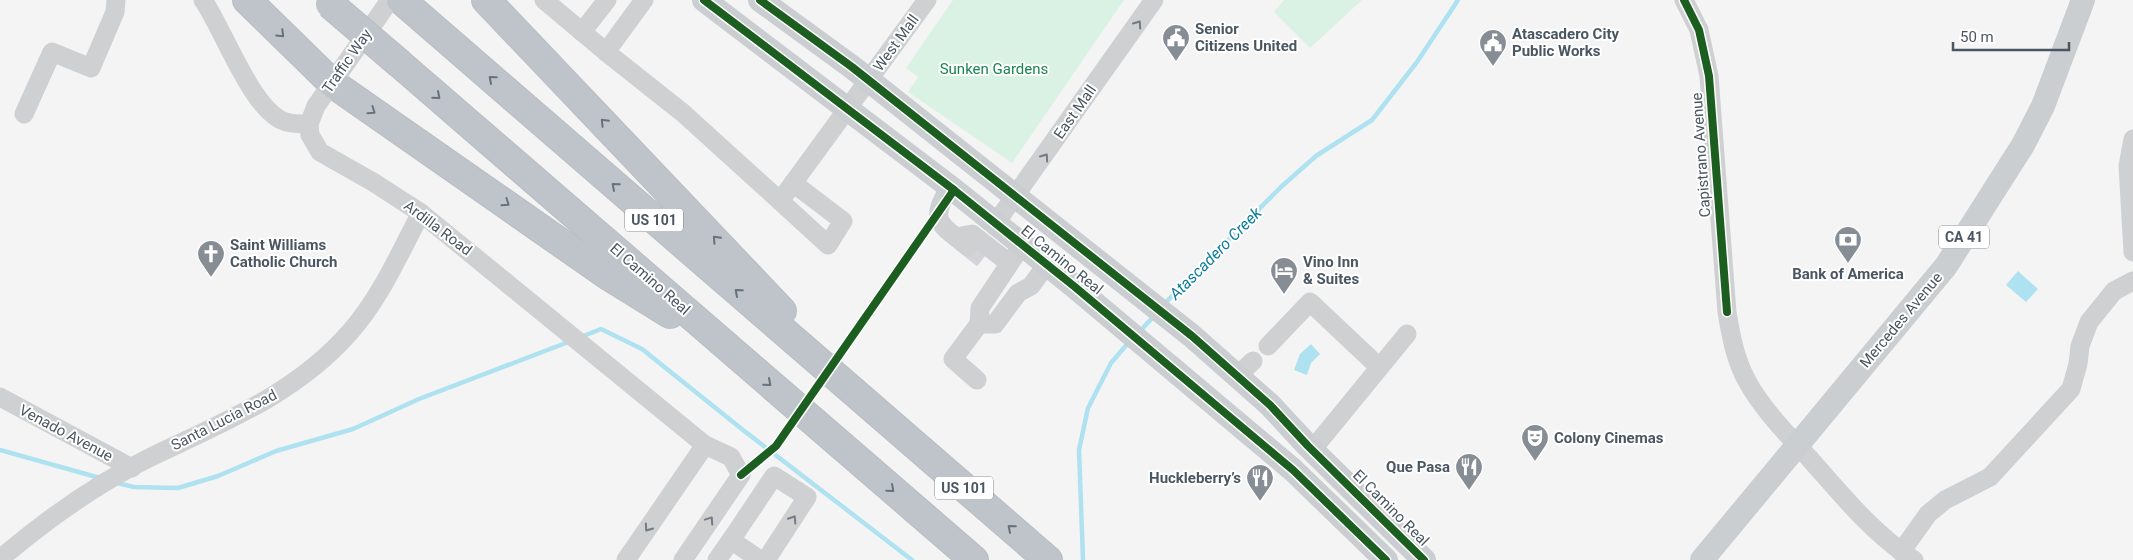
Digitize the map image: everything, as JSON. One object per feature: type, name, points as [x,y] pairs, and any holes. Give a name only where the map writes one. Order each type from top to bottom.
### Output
[{"type":"highway","points":[[247,0],[332,83],[607,275],[732,351]]},
{"type":"highway","name":"US 101","points":[[401,0],[1048,560]]},
{"type":"highway","points":[[486,0],[630,148],[880,416]]},
{"type":"highway","name":"El Camino Real","points":[[328,2],[974,560]]},
{"type":"main road","name":"El Camino Real","points":[[704,0],[950,187],[995,224],[1011,261],[1047,264],[1293,470],[1386,560]]},
{"type":"main road","name":"Mercedes Avenue","points":[[1702,560],[1946,266],[2022,145],[2043,106],[2083,0]]},
{"type":"main road","name":"El Camino Real","points":[[765,1],[869,80],[1160,309],[1245,368],[1270,405],[1312,450],[1424,560]]},
{"type":"street","points":[[24,114],[52,52],[91,68],[115,12],[116,0]]},
{"type":"street","points":[[203,0],[242,72],[264,104],[285,122],[309,124]]},
{"type":"street","name":"Traffic Way","points":[[309,124],[316,106],[390,0]]},
{"type":"street","points":[[544,0],[606,52],[684,113],[828,245],[843,221],[793,183]]},
{"type":"street","points":[[582,32],[607,0]]},
{"type":"street","points":[[606,52],[644,0]]},
{"type":"street","name":"West Mall","points":[[780,201],[927,0]]},
{"type":"street","name":"East Mall","points":[[995,224],[1154,0]]},
{"type":"street","name":"Capistrano Avenue","points":[[1684,0],[1699,30],[1709,76],[1727,312],[1731,338],[1741,367],[1752,388],[1797,445],[1873,528],[1907,556]]},
{"type":"street","name":"Ardilla Road","points":[[309,124],[310,135],[320,152],[374,182],[421,213],[705,445],[731,457],[741,475],[683,560]]},
{"type":"street","points":[[2133,138],[2128,166],[2133,252]]},
{"type":"street","points":[[950,187],[938,206],[941,226],[962,242],[972,234],[1011,261]]},
{"type":"street","name":"Santa Lucia Road","points":[[0,559],[61,510],[132,468],[258,405],[310,370],[349,333],[381,290],[421,213]]},
{"type":"street","points":[[986,261],[1011,261]]},
{"type":"street","points":[[977,380],[953,359],[979,324],[980,308],[1011,261]]},
{"type":"street","points":[[979,324],[995,324],[1018,293],[1031,286],[1047,264]]},
{"type":"street","points":[[1907,556],[1928,514],[1945,500],[1990,477],[2071,389],[2080,346],[2089,322],[2114,291],[2133,281]]},
{"type":"street","points":[[1268,346],[1310,302],[1379,367]]},
{"type":"street","points":[[1312,450],[1407,334]]},
{"type":"street","name":"Venado Avenue","points":[[0,397],[132,468]]},
{"type":"street","points":[[626,560],[705,445]]},
{"type":"street","points":[[717,560],[774,476],[807,497],[766,560]]},
{"type":"street","points":[[732,540],[760,560]]},
{"type":"green space","name":"Sunken Gardens","points":[[953,0],[1124,0],[1012,163],[908,92],[918,77],[906,68]]},
{"type":"green space","points":[[1284,0],[1362,0],[1310,48],[1274,12]]},
{"type":"water","points":[[2018,271],[2038,289],[2026,302],[2006,285]]},
{"type":"water","points":[[1311,344],[1320,354],[1311,363],[1307,375],[1294,370],[1300,354]]},
{"type":"waterway","name":"Atascadero Creek","points":[[1163,305],[1281,187],[1316,156],[1372,120],[1417,62],[1458,0]]},
{"type":"waterway","name":"Atascadero Creek","points":[[1140,331],[1155,315]]},
{"type":"waterway","points":[[581,337],[601,329],[642,349],[743,430],[912,560]]},
{"type":"waterway","points":[[117,483],[134,487],[178,488],[218,476],[276,451],[353,429],[419,399],[571,341]]},
{"type":"waterway","name":"Atascadero Creek","points":[[1083,560],[1079,450],[1088,408],[1111,363],[1129,342]]},
{"type":"waterway","points":[[0,450],[100,478]]},
{"type":"tunnel","points":[[968,247],[986,261]]},
{"type":"cycle path","points":[[704,0],[954,190],[1075,287],[1293,470],[1386,560]]},
{"type":"cycle path","points":[[760,0],[852,67],[1192,336],[1270,405],[1308,446],[1424,560]]},
{"type":"cycle path","points":[[1684,0],[1699,30],[1709,76],[1727,312]]},
{"type":"cycle path","points":[[741,475],[776,446],[954,190]]},
{"type":"place","name":"Senior Citizens United","points":[[1176,62]]},
{"type":"place","name":"Atascadero City Public Works","points":[[1493,67]]},
{"type":"place","name":"Bank of America","points":[[1848,264]]},
{"type":"place","name":"Saint Williams Catholic Church","points":[[211,278]]},
{"type":"place","name":"Vino Inn & Suites","points":[[1284,295]]},
{"type":"place","name":"Colony Cinemas","points":[[1535,462]]},
{"type":"place","name":"Que Pasa","points":[[1469,491]]},
{"type":"place","name":"Huckleberry’s","points":[[1260,502]]}]
